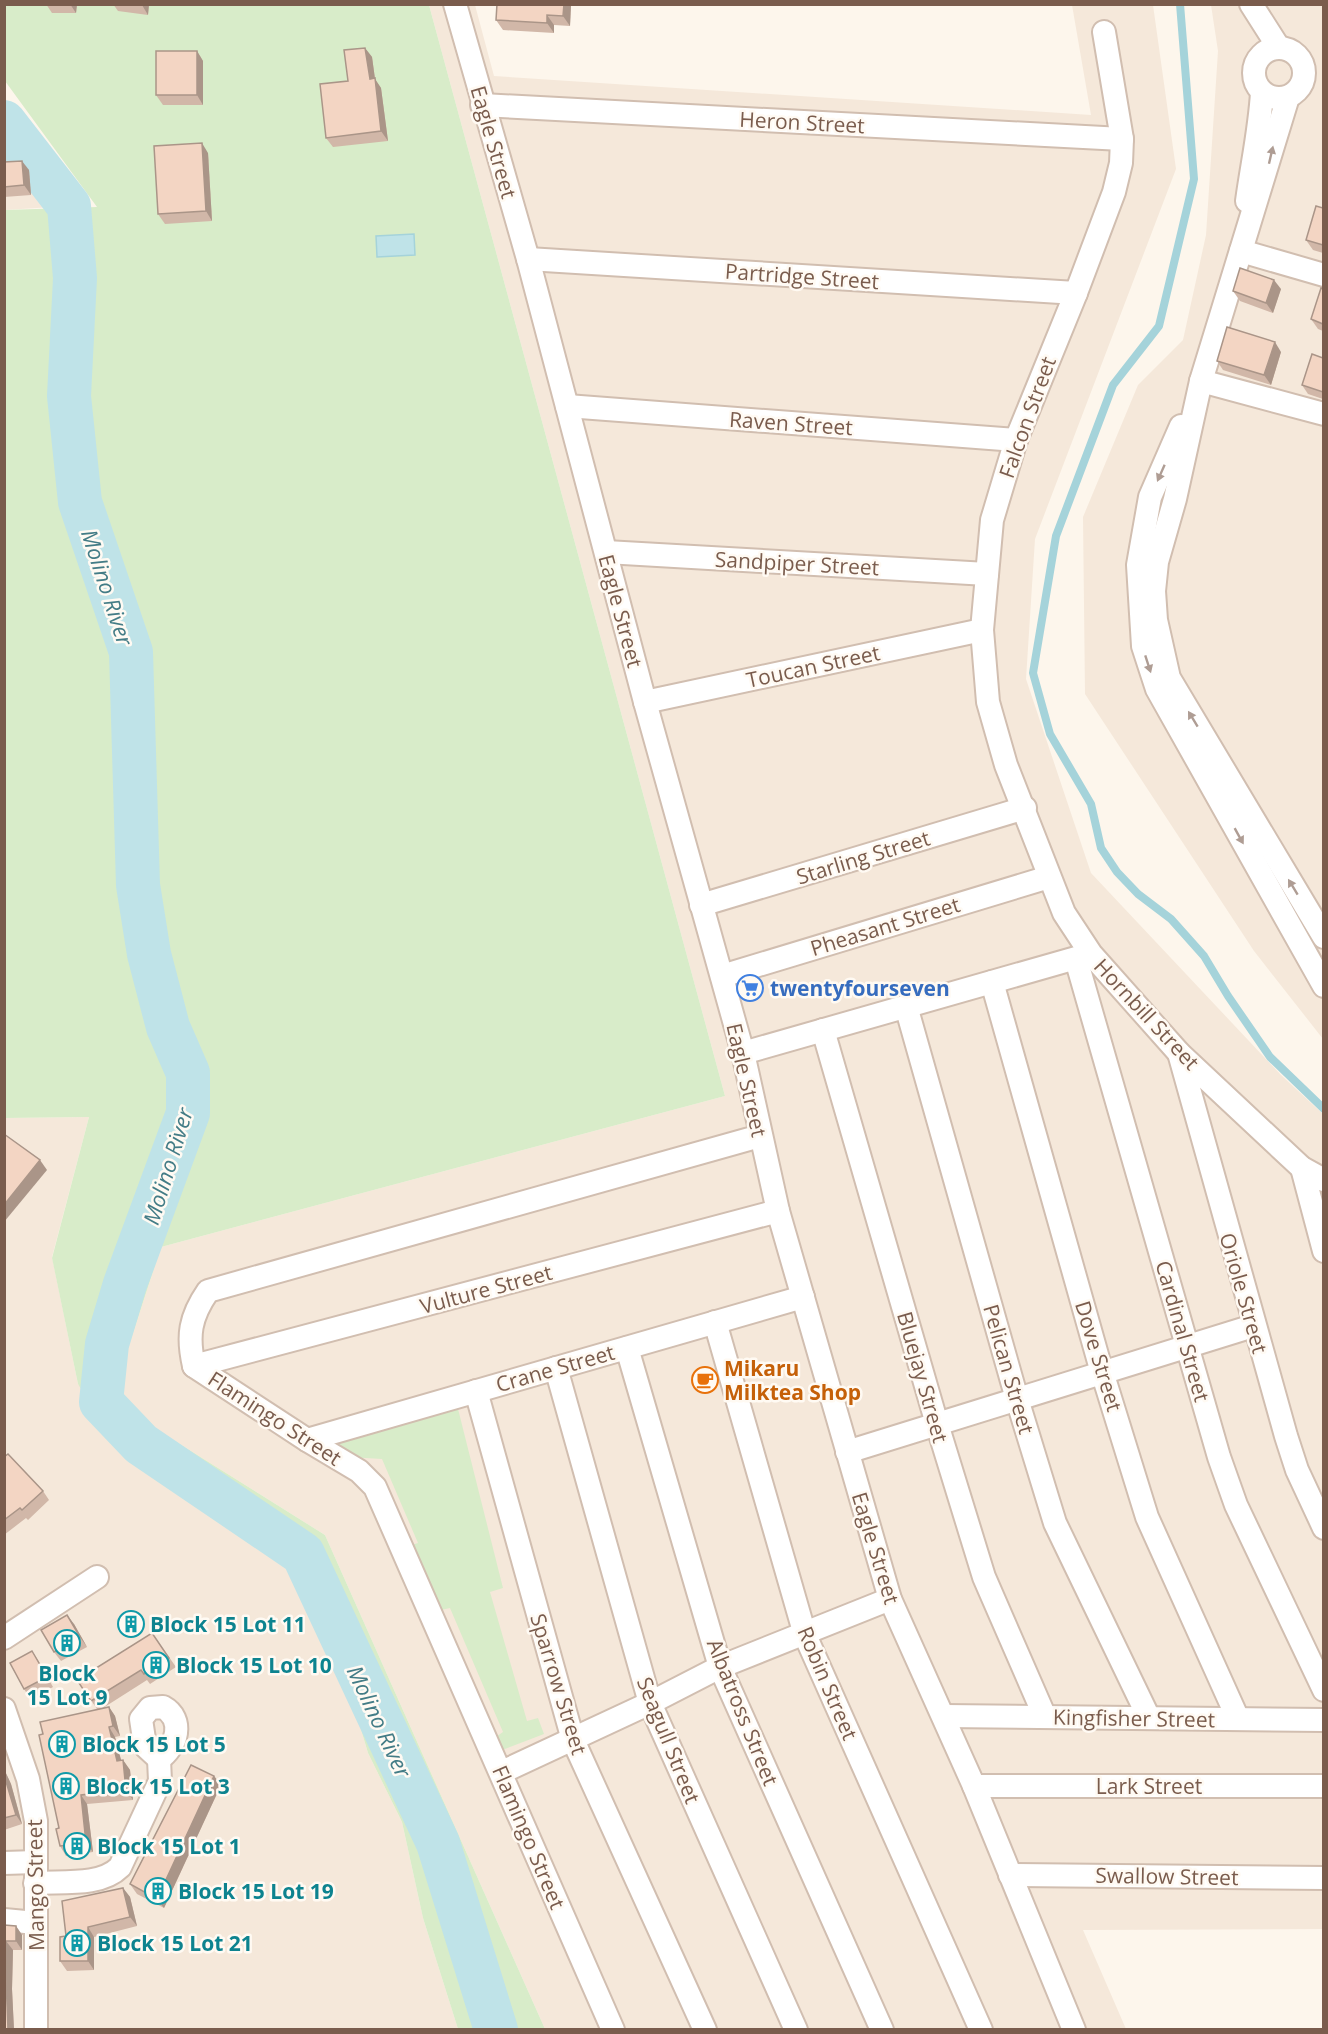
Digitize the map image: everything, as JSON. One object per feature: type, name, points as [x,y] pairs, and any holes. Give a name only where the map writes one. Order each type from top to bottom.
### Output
[{"type":"street","name":"Eagle Street","points":[[455,4],[528,260],[645,702],[743,1053],[778,1211],[890,1599],[974,1786],[1074,2030]]},
{"type":"street","points":[[1251,4],[1279,48]]},
{"type":"street","name":"Falcon Street","points":[[1025,808],[1006,765],[988,702],[982,630],[992,520],[1016,440],[1076,293],[1114,192],[1121,163],[1122,139],[1104,32]]},
{"type":"street","points":[[1288,97],[1270,97],[1256,86],[1254,68],[1263,54],[1279,48],[1295,53],[1304,68],[1301,85],[1288,97],[1201,381],[1175,499],[1157,562],[1154,591],[1161,646],[1169,678],[1323,936]]},
{"type":"street","points":[[1241,251],[1253,157],[1260,128],[1262,92]]},
{"type":"street","name":"Heron Street","points":[[482,105],[1122,139]]},
{"type":"street","points":[[1241,251],[1323,275]]},
{"type":"street","name":"Partridge Street","points":[[528,260],[1076,293]]},
{"type":"street","points":[[1201,381],[1323,414]]},
{"type":"street","points":[[1201,381],[1150,497],[1138,565],[1143,646],[1157,689],[1323,986]]},
{"type":"street","name":"Raven Street","points":[[567,406],[1016,440]]},
{"type":"street","name":"Sandpiper Street","points":[[606,552],[987,574]]},
{"type":"street","name":"Toucan Street","points":[[645,702],[982,630]]},
{"type":"street","name":"Hornbill Street","points":[[1025,808],[1049,877],[1084,956],[1179,1053],[1302,1167],[1323,1180]]},
{"type":"street","name":"Starling Street","points":[[701,905],[1025,808]]},
{"type":"street","name":"Pheasant Street","points":[[722,976],[1049,877]]},
{"type":"street","points":[[743,1053],[1084,956]]},
{"type":"street","name":"Cardinal Street","points":[[1084,956],[1187,1345],[1236,1505],[1323,1690]]},
{"type":"street","name":"Dove Street","points":[[992,982],[1103,1374],[1154,1535],[1238,1719]]},
{"type":"street","name":"Pelican Street","points":[[906,1006],[1017,1399],[1055,1523],[1149,1718]]},
{"type":"street","name":"Bluejay Street","points":[[824,1030],[937,1424],[984,1577],[1045,1717]]},
{"type":"street","name":"Oriole Street","points":[[1179,1053],[1253,1326],[1297,1470],[1323,1528]]},
{"type":"street","name":"Flamingo Street","points":[[613,2030],[502,1772],[375,1487],[359,1471],[194,1366],[189,1343],[190,1334],[197,1307],[208,1291],[760,1136]]},
{"type":"street","points":[[1302,1167],[1323,1251]]},
{"type":"street","name":"Vulture Street","points":[[194,1366],[778,1211]]},
{"type":"street","name":"Crane Street","points":[[307,1440],[803,1297]]},
{"type":"street","name":"Robin Street","points":[[715,1322],[805,1635],[981,2030]]},
{"type":"street","points":[[847,1452],[1253,1326]]},
{"type":"street","name":"Albatross Street","points":[[627,1348],[720,1667],[882,2030]]},
{"type":"street","name":"Seagull Street","points":[[556,1368],[650,1703],[796,2030]]},
{"type":"street","name":"Sparrow Street","points":[[476,1391],[573,1740],[705,2030]]},
{"type":"street","points":[[4,1638],[97,1576]]},
{"type":"street","points":[[502,1772],[650,1703],[720,1667],[805,1635],[890,1599]]},
{"type":"street","name":"Mango Street","points":[[4,1709],[13,1729],[36,1821],[36,2030]]},
{"type":"street","name":"Kingfisher Street","points":[[944,1716],[1323,1720]]},
{"type":"street","points":[[4,1863],[35,1872],[94,1880],[112,1875],[120,1868],[160,1781],[159,1759]]},
{"type":"street","name":"Lark Street","points":[[974,1786],[1323,1786]]},
{"type":"street","name":"Swallow Street","points":[[1010,1875],[1323,1878]]},
{"type":"street","points":[[4,1920],[36,1923]]},
{"type":"shaded area","points":[[429,5],[475,5],[494,76],[1091,115],[1072,5],[1153,5],[1176,169],[1035,539],[1026,679],[1091,873],[1281,1075],[1323,1114],[1323,1929],[1083,1930],[1126,2029],[545,2029],[325,1535],[111,1401],[161,1247],[725,1096]]},
{"type":"shaded area","points":[[1211,5],[1323,5],[1323,1039],[1254,951],[1085,694],[1083,517],[1138,385],[1183,340],[1206,235],[1218,51]]},
{"type":"shaded area","points":[[5,122],[69,206],[5,210]]},
{"type":"shaded area","points":[[89,1117],[52,1257],[78,1384],[189,1491],[278,1547],[289,1573],[342,1666],[368,1753],[402,1822],[423,1918],[458,2029],[5,2029],[4,1118]]},
{"type":"green space","points":[[4,5],[429,5],[725,1096],[161,1247],[111,1401],[325,1535],[545,2029],[458,2029],[423,1918],[402,1822],[368,1753],[342,1666],[289,1573],[278,1547],[189,1491],[131,1450],[99,1418],[78,1384],[52,1258],[89,1117],[5,1118],[5,210],[97,207],[5,81]]},
{"type":"green space","points":[[454,1393],[503,1588],[490,1592],[527,1721],[538,1718],[544,1734],[492,1754],[487,1743],[503,1732],[450,1608],[432,1612],[402,1548],[418,1543],[382,1459],[349,1457],[328,1432]]},
{"type":"water","points":[[414,234],[415,255],[377,257],[376,236]]},
{"type":"building","points":[[497,4],[564,4],[563,16],[547,15],[547,23],[496,20]]},
{"type":"building","points":[[365,48],[370,79],[375,78],[381,131],[326,138],[320,84],[348,81],[344,50]]},
{"type":"building","points":[[156,51],[197,51],[197,95],[156,95]]},
{"type":"building","points":[[202,143],[206,211],[158,214],[154,146]]},
{"type":"building","points":[[22,161],[24,185],[4,187],[4,162]]},
{"type":"building","points":[[1316,206],[1323,208],[1323,245],[1306,240]]},
{"type":"building","points":[[1240,268],[1274,280],[1266,303],[1233,291]]},
{"type":"building","points":[[1321,288],[1323,289],[1323,324],[1311,319]]},
{"type":"building","points":[[1227,327],[1275,342],[1264,375],[1217,361]]},
{"type":"building","points":[[1312,354],[1323,358],[1323,392],[1302,385]]},
{"type":"building","points":[[4,1134],[40,1160],[4,1205]]},
{"type":"building","points":[[8,1454],[43,1491],[22,1510],[20,1508],[4,1520],[4,1457]]},
{"type":"building","points":[[67,1615],[80,1637],[54,1652],[41,1630]]},
{"type":"building","points":[[152,1633],[169,1658],[144,1674],[141,1670],[91,1701],[77,1680]]},
{"type":"building","points":[[32,1651],[47,1677],[24,1689],[10,1663]]},
{"type":"building","points":[[109,1707],[113,1726],[109,1727],[117,1761],[123,1760],[126,1790],[81,1795],[86,1843],[60,1846],[56,1829],[59,1828],[39,1735],[43,1734],[40,1722]]},
{"type":"building","points":[[191,1765],[214,1776],[157,1899],[130,1884]]},
{"type":"building","points":[[4,1775],[16,1815],[4,1818]]},
{"type":"building","points":[[123,1888],[130,1917],[88,1927],[88,1961],[60,1961],[60,1937],[66,1936],[62,1901]]},
{"type":"building","points":[[4,1925],[16,1926],[16,1941],[6,1941],[8,2030],[4,2030]]},
{"type":"waterway","points":[[1180,4],[1194,179],[1159,326],[1113,385],[1056,536],[1033,673],[1050,734],[1091,804],[1101,848],[1117,872],[1138,894],[1171,919],[1204,956],[1270,1057],[1324,1109]]},
{"type":"waterway","name":"Molino River","points":[[4,122],[69,206],[75,278],[69,396],[80,502],[131,652],[138,885],[149,954],[168,1027],[188,1073],[188,1113],[125,1284],[107,1344],[101,1402],[141,1444],[303,1554],[438,1843],[496,2030]]},
{"type":"place","name":"twentyfourseven","points":[[750,988]]},
{"type":"place","name":"Mikaru Milktea Shop","points":[[705,1380]]},
{"type":"place","name":"Block 15 Lot 11","points":[[131,1624]]},
{"type":"place","name":"Block 15 Lot 9","points":[[67,1643]]},
{"type":"place","name":"Block 15 Lot 10","points":[[156,1665]]},
{"type":"place","name":"Block 15 Lot 5","points":[[62,1744]]},
{"type":"place","name":"Block 15 Lot 3","points":[[66,1786]]},
{"type":"place","name":"Block 15 Lot 1","points":[[77,1846]]},
{"type":"place","name":"Block 15 Lot 19","points":[[158,1891]]},
{"type":"place","name":"Block 15 Lot 21","points":[[77,1943]]}]
